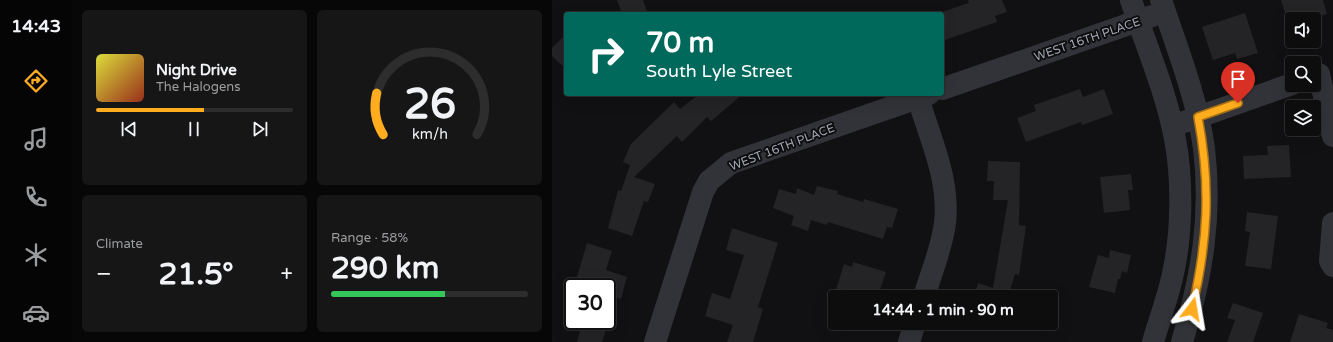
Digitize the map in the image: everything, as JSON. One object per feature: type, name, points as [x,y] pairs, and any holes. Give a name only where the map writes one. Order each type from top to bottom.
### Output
[{"type":"street","points":[[1131,0],[1164,95],[1172,126],[1175,140],[1180,192],[1178,236],[1172,277],[1153,342]]},
{"type":"street","points":[[1163,6],[1198,117],[1204,148],[1206,181],[1206,238],[1200,275],[1182,342]]},
{"type":"street","name":"WEST 16TH PLACE","points":[[944,88],[1138,21],[1163,6]]},
{"type":"street","points":[[1322,73],[1333,136]]},
{"type":"street","points":[[1172,126],[1285,86]]},
{"type":"street","points":[[923,96],[943,178],[946,200],[945,224],[938,253],[926,290]]},
{"type":"street","name":"WEST 16TH PLACE","points":[[655,342],[698,204],[709,181],[731,164],[923,96]]},
{"type":"street","points":[[1333,223],[1330,261],[1333,266]]},
{"type":"street","points":[[909,342],[913,330]]},
{"type":"building","points":[[617,0],[643,0],[647,12],[621,12]]},
{"type":"building","points":[[968,0],[1002,0],[1007,12],[995,16],[997,22],[944,40],[944,12],[942,12],[969,3]]},
{"type":"building","points":[[1281,0],[1323,0],[1327,14],[1321,16],[1321,12],[1285,13]]},
{"type":"building","points":[[1245,13],[1258,53],[1237,59],[1235,53],[1213,60],[1202,27]]},
{"type":"building","points":[[564,36],[564,67],[552,56],[552,48]]},
{"type":"building","points":[[1080,89],[1083,97],[1104,89],[1113,114],[1082,125],[1081,122],[1026,142],[1017,118],[1036,111],[1034,105]]},
{"type":"building","points":[[696,96],[741,96],[711,121],[707,117],[682,142],[677,136],[634,177],[655,184],[648,202],[644,201],[632,236],[608,228],[618,190],[621,191],[630,165],[623,162],[631,144],[674,102],[680,109]]},
{"type":"building","points":[[1289,145],[1291,177],[1244,179],[1243,156],[1268,155],[1267,146]]},
{"type":"building","points":[[988,161],[1020,162],[1019,225],[1026,226],[1019,275],[1015,274],[1010,290],[976,290],[978,283],[993,288],[1008,200],[993,200],[994,181],[987,181]]},
{"type":"building","points":[[1131,174],[1133,190],[1128,190],[1130,210],[1104,213],[1100,177]]},
{"type":"building","points":[[817,186],[838,191],[837,194],[863,202],[864,199],[898,209],[892,228],[887,227],[883,239],[828,222],[827,225],[811,220],[808,231],[791,225],[794,216],[773,208],[779,189],[796,194],[797,188],[814,195]]},
{"type":"building","points":[[1247,212],[1278,216],[1271,269],[1245,266],[1250,232],[1245,231]]},
{"type":"building","points":[[732,228],[778,243],[758,307],[763,309],[753,342],[727,342],[733,325],[705,316],[712,293],[730,299],[744,255],[726,250]]},
{"type":"building","points":[[587,243],[612,251],[606,270],[627,277],[621,299],[616,298],[616,278],[577,278]]},
{"type":"building","points":[[1110,250],[1131,255],[1127,273],[1122,271],[1120,279],[1118,279],[1115,293],[1089,287],[1098,255],[1109,258]]},
{"type":"building","points":[[853,262],[886,272],[880,290],[836,290],[844,264],[852,267]]},
{"type":"building","points":[[1233,303],[1263,313],[1253,342],[1227,342],[1235,320],[1227,318]]},
{"type":"building","points":[[1299,314],[1328,323],[1326,328],[1333,330],[1333,342],[1290,342]]},
{"type":"building","points":[[580,330],[606,330],[602,342],[577,342]]},
{"type":"route","points":[[1192,309],[1200,275],[1206,238],[1207,210],[1204,148],[1198,117],[1238,103]]}]
